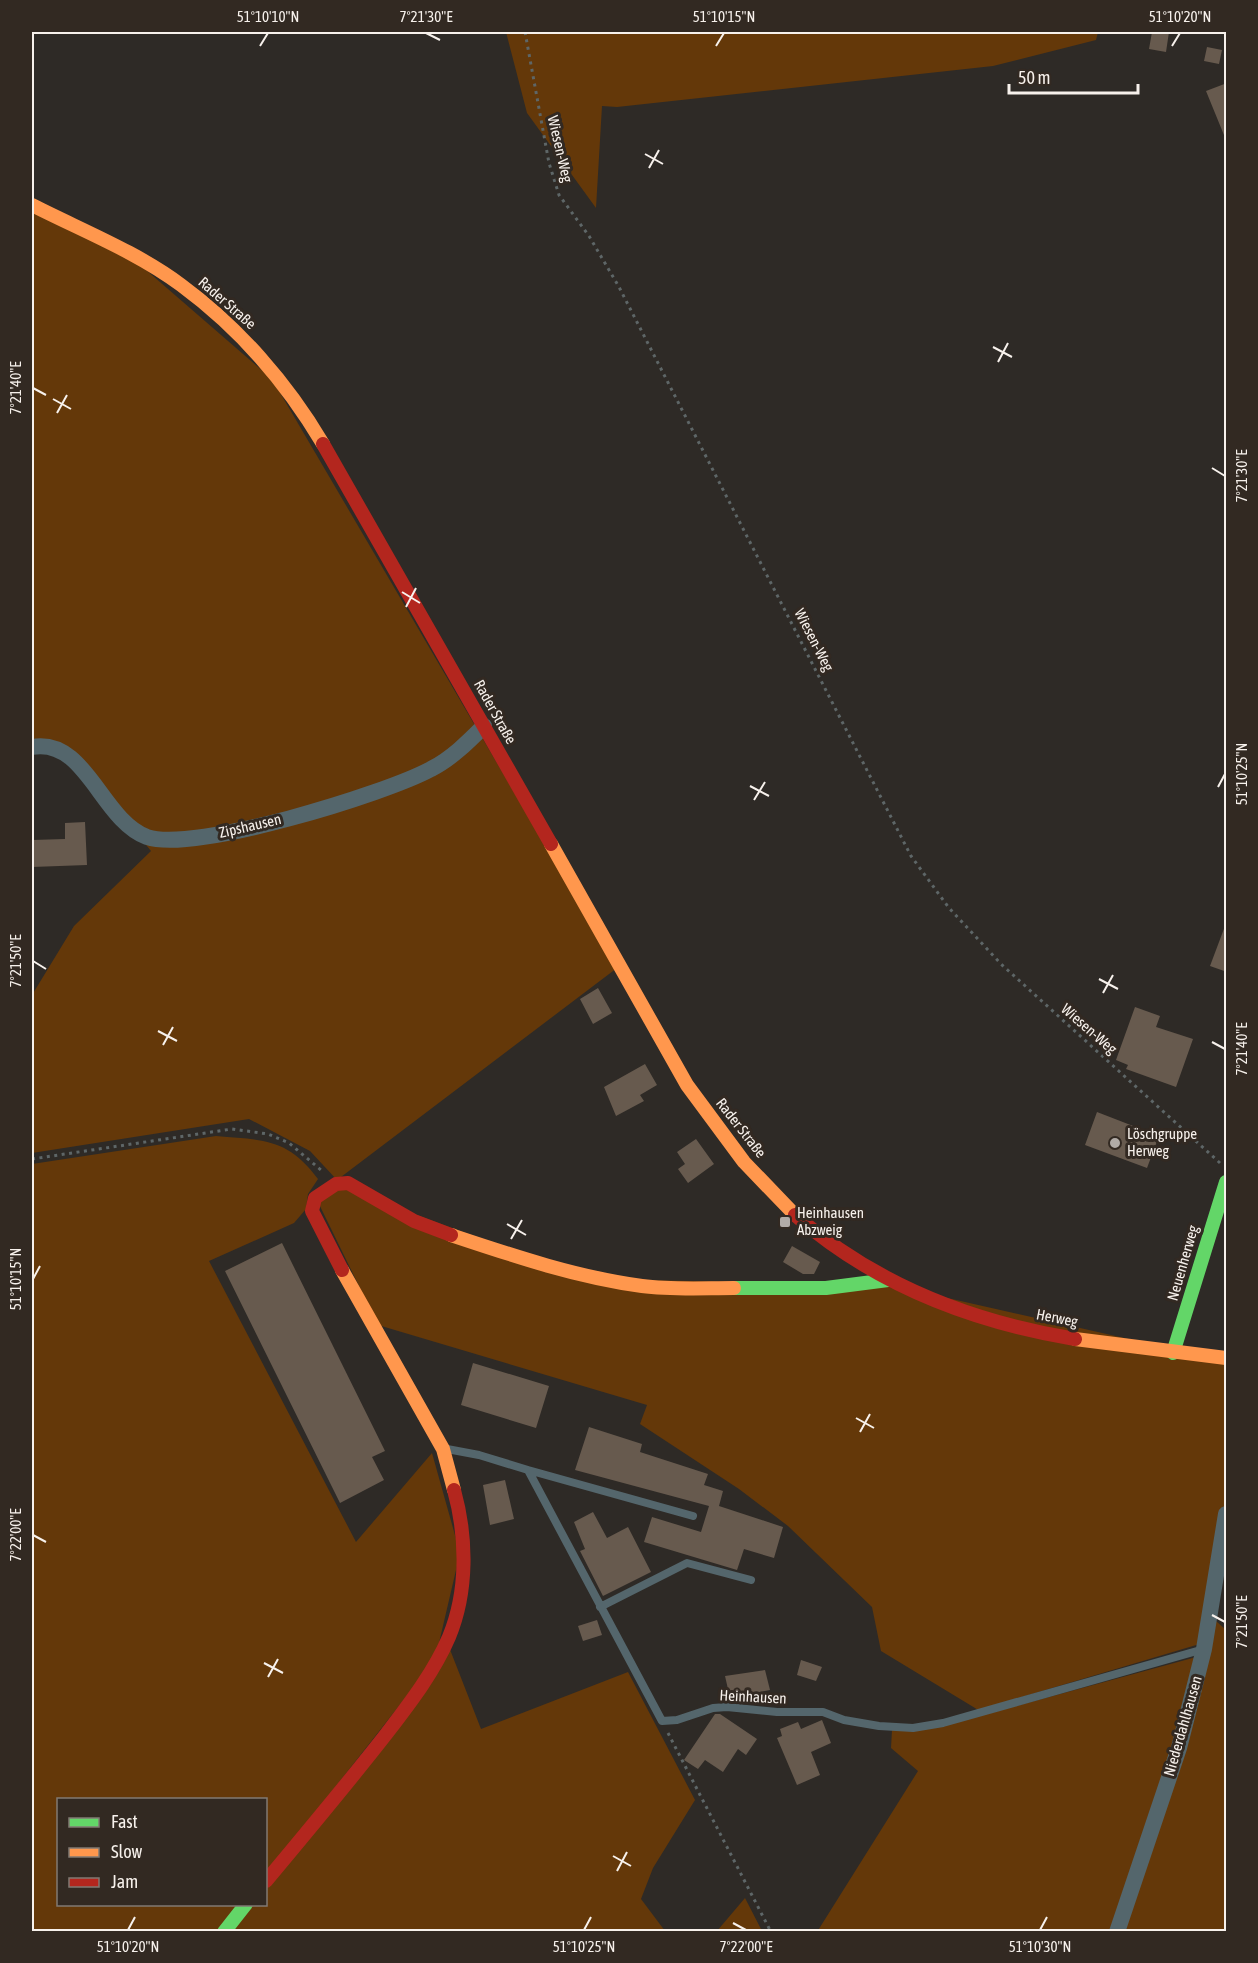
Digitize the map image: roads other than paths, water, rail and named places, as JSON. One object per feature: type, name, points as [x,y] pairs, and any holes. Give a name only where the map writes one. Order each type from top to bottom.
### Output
[{"type":"main road","name":"Rader Straße","points":[[32,206],[129,254],[180,284],[226,323],[255,352],[290,394],[320,439],[687,1085],[729,1143],[792,1212],[813,1231],[888,1280]]},
{"type":"main road","name":"Neuenherweg","points":[[1173,1353],[1227,1182]]},
{"type":"main road","points":[[267,1880],[356,1773],[412,1700],[438,1661],[450,1635],[463,1583],[465,1555],[463,1521],[458,1494],[444,1449],[345,1277],[312,1211],[315,1198],[336,1184],[348,1183],[414,1221],[467,1242],[591,1277],[633,1284],[706,1288],[826,1288],[888,1280]]},
{"type":"main road","name":"Herweg","points":[[888,1280],[947,1307],[980,1319],[1070,1338],[1173,1353],[1227,1358]]},
{"type":"main road","points":[[224,1932],[245,1906]]},
{"type":"street","name":"Zipshausen","points":[[32,747],[50,745],[66,752],[117,815],[147,837],[188,840],[329,807],[401,784],[434,768],[464,747],[484,726]]},
{"type":"street","name":"Niederdahlhausen","points":[[1117,1932],[1179,1748],[1204,1649],[1227,1514]]},
{"type":"lane","points":[[444,1449],[490,1457],[528,1470],[693,1516]]},
{"type":"lane","points":[[528,1470],[600,1607],[687,1563],[751,1580]]},
{"type":"lane","name":"Heinhausen","points":[[600,1607],[662,1721],[677,1720],[713,1708],[727,1707],[777,1712],[823,1712],[879,1726],[913,1728],[975,1714],[1204,1649]]},
{"type":"place","name":"Löschgruppe Herweg","points":[[1115,1143]]},
{"type":"place","name":"Heinhausen Abzweig","points":[[785,1222]]}]
